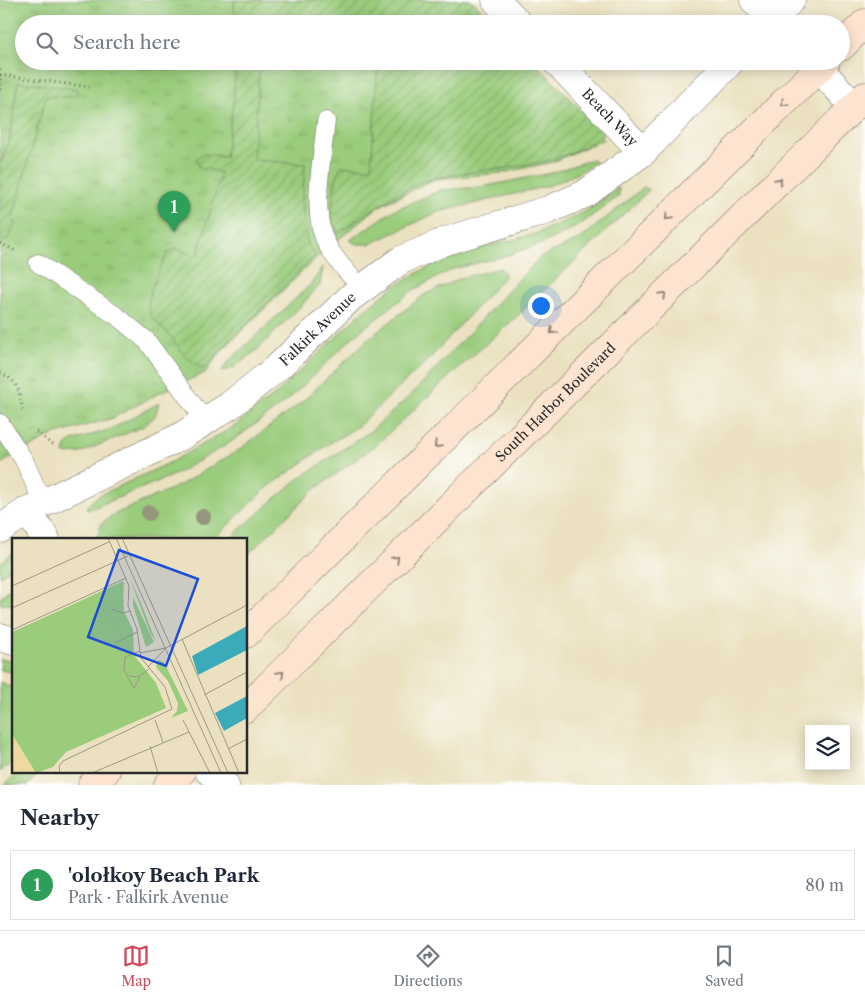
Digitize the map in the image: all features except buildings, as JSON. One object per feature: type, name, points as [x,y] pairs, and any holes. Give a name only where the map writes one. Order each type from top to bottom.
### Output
[{"type":"main road","points":[[850,37],[865,23]]},
{"type":"main road","points":[[248,632],[813,70]]},
{"type":"main road","name":"South Harbor Boulevard","points":[[248,706],[860,101]]},
{"type":"main road","points":[[92,785],[105,772]]},
{"type":"main road","points":[[168,785],[181,772]]},
{"type":"street","points":[[496,0],[510,15]]},
{"type":"street","name":"Beach Way","points":[[565,70],[643,152]]},
{"type":"street","name":"Falkirk Avenue","points":[[0,529],[35,507],[180,437],[229,406],[278,367],[362,289],[401,260],[446,241],[548,210],[585,194],[643,152],[722,70]]},
{"type":"street","points":[[826,70],[860,101]]},
{"type":"street","points":[[35,507],[46,538]]},
{"type":"street","points":[[210,772],[225,785]]},
{"type":"lane","points":[[326,121],[318,205],[322,233],[333,254],[362,289]]},
{"type":"lane","points":[[38,263],[118,317],[147,341],[205,421]]},
{"type":"lane","points":[[0,423],[24,460],[35,507]]},
{"type":"path","points":[[0,69],[0,92]]},
{"type":"path","points":[[0,75],[90,87]]},
{"type":"path","points":[[0,373],[10,377],[20,392],[23,416]]},
{"type":"path","points":[[31,429],[53,445]]},
{"type":"green space","points":[[0,0],[468,0],[482,15],[15,15],[15,70],[537,70],[604,139],[553,162],[502,173],[434,179],[378,207],[317,257],[222,350],[205,373],[161,392],[113,418],[53,435],[0,464]]},
{"type":"green space","points":[[234,0],[472,0],[487,15],[235,15]]},
{"type":"green space","points":[[235,70],[259,70],[253,160],[305,164],[302,203],[307,244],[315,255],[204,369],[185,355],[154,320],[149,310],[149,302],[153,284],[168,252],[176,248],[197,257],[221,173],[199,167],[196,159],[202,154],[225,157],[234,97]]},
{"type":"green space","points":[[378,70],[542,70],[604,133],[584,147],[563,156],[515,167],[442,177],[416,184],[376,207],[339,233],[333,222],[332,202],[341,166],[371,168]]},
{"type":"green space","points":[[18,82],[77,89],[77,93],[71,97],[46,96],[12,221],[17,223],[6,241],[0,240],[0,165],[10,137]]},
{"type":"green space","points":[[593,159],[595,163],[574,175],[548,186],[438,212],[370,244],[356,244],[350,240],[394,210],[441,190],[481,187],[551,173]]},
{"type":"green space","points":[[644,187],[649,190],[512,321],[376,445],[314,490],[248,554],[248,538],[232,538],[297,480],[372,430],[412,394],[539,258],[580,239]]},
{"type":"green space","points":[[619,188],[619,196],[578,226],[543,243],[505,256],[453,269],[413,290],[355,335],[287,401],[228,444],[176,474],[88,510],[86,507],[96,497],[171,462],[233,427],[276,394],[361,313],[396,285],[432,265],[480,248],[535,234],[583,213]]},
{"type":"green space","points":[[323,267],[320,285],[300,307],[257,350],[233,368],[221,372],[228,362],[310,285]]},
{"type":"green space","points":[[500,268],[504,272],[504,277],[431,357],[357,427],[327,445],[263,491],[215,538],[98,538],[101,524],[113,515],[182,484],[239,450],[303,401],[367,340],[424,295],[461,278]]},
{"type":"green space","points":[[159,403],[155,416],[144,426],[80,453],[64,454],[66,446],[72,441],[111,429]]},
{"type":"green space","points":[[12,554],[12,567],[0,576],[0,563]]},
{"type":"green space","points":[[12,586],[12,605],[0,604],[0,598]]},
{"type":"green space","points":[[0,659],[12,661],[12,673],[1,670]]},
{"type":"green space","points":[[0,682],[12,687],[12,763],[0,772]]},
{"type":"green space","points":[[19,772],[40,772],[28,785],[4,785]]},
{"type":"place","name":"'olołkoy Beach Park","points":[[174,232]]}]
